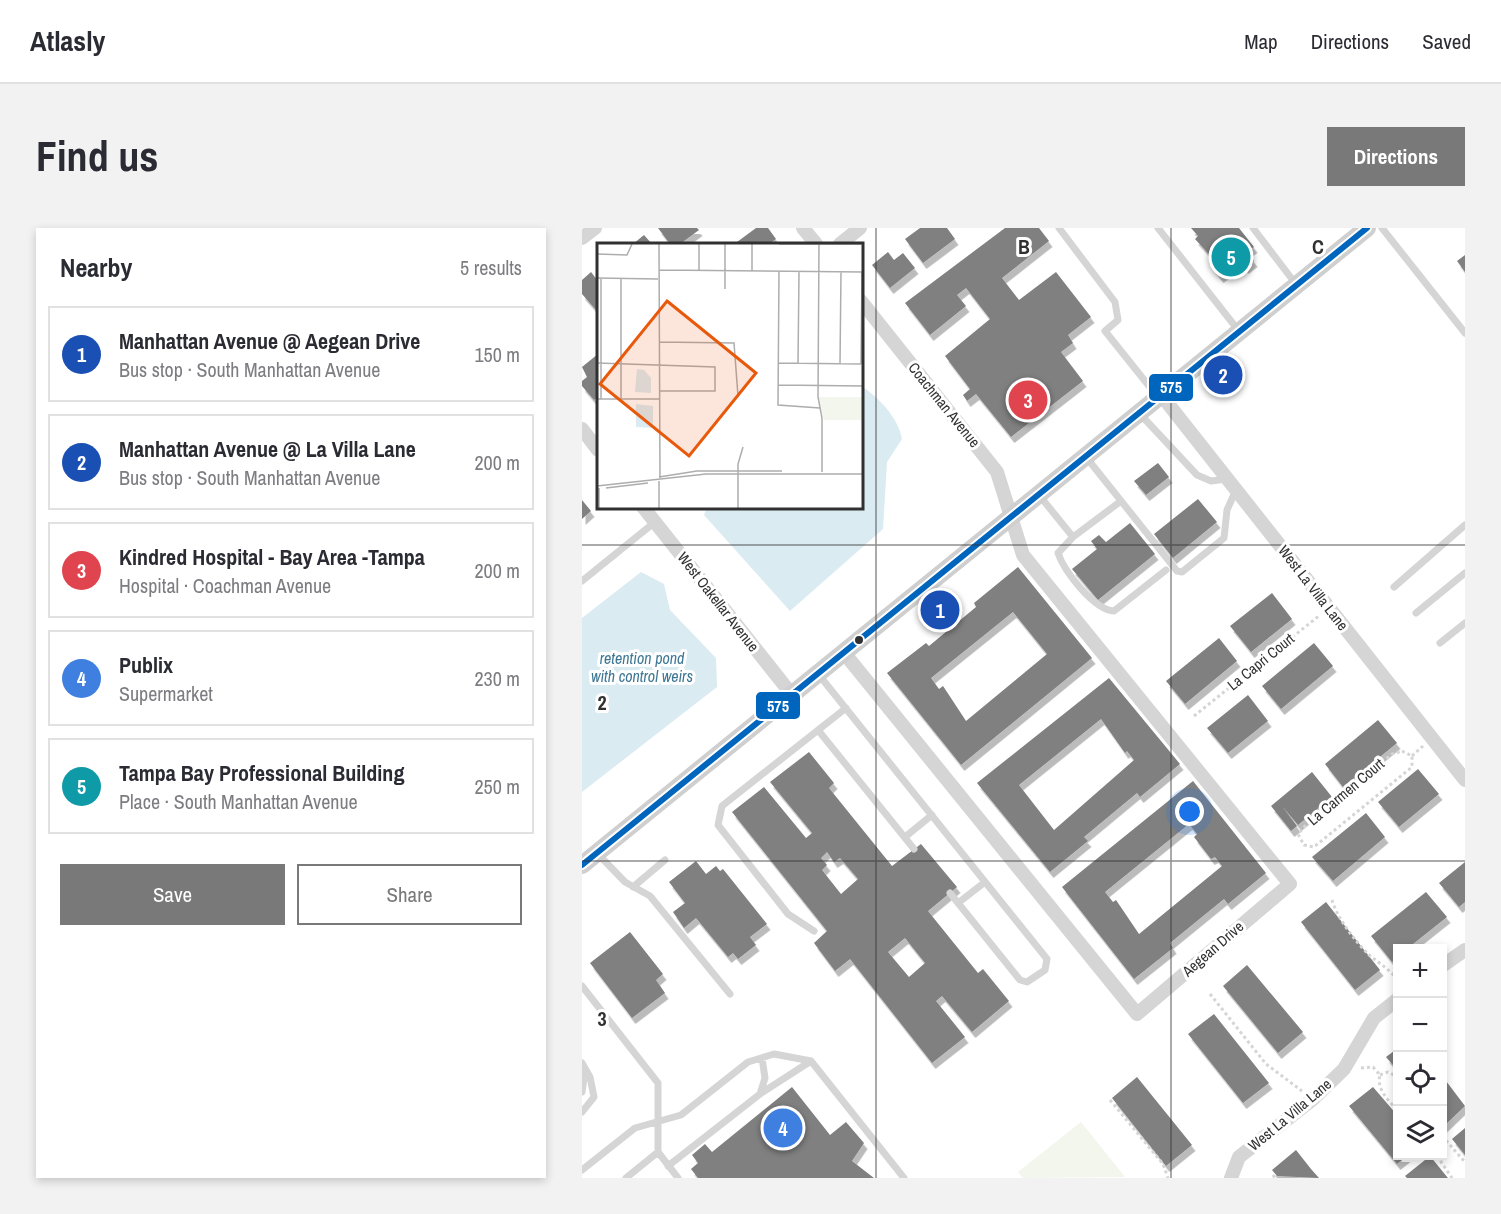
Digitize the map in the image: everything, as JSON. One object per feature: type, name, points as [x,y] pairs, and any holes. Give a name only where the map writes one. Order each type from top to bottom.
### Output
[{"type":"main road","points":[[582,865],[845,654],[1367,228]]},
{"type":"street","points":[[582,238],[595,228]]},
{"type":"street","points":[[803,228],[815,243]]},
{"type":"street","points":[[841,243],[860,228]]},
{"type":"street","name":"Coachman Avenue","points":[[862,302],[997,471],[1011,518]]},
{"type":"street","name":"West La Villa Lane","points":[[1160,397],[1227,478],[1465,780]]},
{"type":"street","points":[[582,429],[597,445]]},
{"type":"street","name":"West Oakellar Avenue","points":[[644,508],[793,696]]},
{"type":"street","name":"Aegean Drive","points":[[845,654],[1137,1014],[1290,884],[1023,555],[1011,518]]},
{"type":"street","points":[[1447,963],[1465,950]]},
{"type":"street","name":"West La Villa Lane","points":[[1231,1178],[1239,1157],[1313,1099],[1344,1069],[1374,1018],[1393,1003]]},
{"type":"lane","points":[[1059,228],[1114,302],[1118,320],[1105,331],[1160,397]]},
{"type":"lane","points":[[1158,228],[1239,332]]},
{"type":"lane","points":[[1253,228],[1296,285]]},
{"type":"lane","points":[[1382,228],[1465,333]]},
{"type":"lane","points":[[1140,414],[1197,476],[1211,481],[1227,478]]},
{"type":"lane","points":[[1086,457],[1177,571],[1182,572],[1224,538],[1227,510],[1236,490]]},
{"type":"lane","points":[[1039,495],[1073,537]]},
{"type":"lane","points":[[1121,501],[1062,546],[1058,553],[1061,563],[1095,604],[1104,611],[1114,611],[1166,570]]},
{"type":"lane","points":[[582,581],[655,522]]},
{"type":"lane","points":[[1394,586],[1465,525]]},
{"type":"lane","points":[[1416,613],[1465,573]]},
{"type":"lane","points":[[1440,643],[1465,623]]},
{"type":"lane","points":[[819,675],[1047,959],[1045,970],[1027,982],[1020,980],[950,893]]},
{"type":"lane","points":[[814,931],[788,914],[718,825],[722,806],[846,708]]},
{"type":"lane","points":[[818,730],[914,849]]},
{"type":"lane","points":[[904,837],[932,815]]},
{"type":"lane","points":[[597,853],[625,882],[650,896],[730,994]]},
{"type":"lane","points":[[633,887],[665,860]]},
{"type":"lane","points":[[958,903],[985,882]]},
{"type":"lane","points":[[582,986],[658,1083],[658,1152],[678,1178]]},
{"type":"lane","points":[[582,1170],[635,1128],[681,1115],[748,1062],[774,1054],[811,1061],[904,1178]]},
{"type":"lane","points":[[760,1094],[765,1077],[762,1058]]},
{"type":"lane","points":[[668,1166],[760,1094],[811,1061]]},
{"type":"lane","points":[[582,1112],[594,1097],[590,1077],[584,1066]]},
{"type":"lane","points":[[582,1092],[584,1066]]},
{"type":"lane","points":[[626,1178],[658,1152]]},
{"type":"path","name":"La Capri Court","points":[[1194,716],[1329,608]]},
{"type":"path","name":"La Carmen Court","points":[[1402,751],[1412,756],[1412,767],[1314,847],[1304,845],[1298,834],[1306,825],[1392,754],[1402,751]]},
{"type":"path","points":[[1332,900],[1337,914],[1370,956],[1386,966],[1393,974]]},
{"type":"path","points":[[1210,994],[1266,1064],[1313,1099]]},
{"type":"path","points":[[1344,1069],[1373,1067],[1380,1076],[1382,1092],[1394,1106]]},
{"type":"path","points":[[1380,1076],[1388,1072],[1393,1074]]},
{"type":"path","points":[[1110,1100],[1163,1164],[1168,1178]]},
{"type":"path","points":[[1447,1141],[1465,1162]]},
{"type":"path","points":[[1440,1160],[1452,1178]]},
{"type":"shaded area","points":[[1081,1122],[1125,1177],[1023,1178],[1018,1172]]},
{"type":"water","points":[[862,387],[887,409],[897,424],[902,439],[887,462],[883,529],[790,611],[704,515],[707,508],[862,508]]},
{"type":"water","name":"retention pond with control weirs","points":[[641,572],[664,584],[670,610],[716,658],[717,687],[582,792],[582,618]]},
{"type":"building","points":[[658,228],[697,228],[699,230],[681,243],[669,243]]},
{"type":"building","points":[[756,228],[768,228],[776,239],[770,243],[737,242]]},
{"type":"building","points":[[920,228],[947,228],[955,239],[923,263],[905,239]]},
{"type":"building","points":[[1005,228],[1039,228],[1049,241],[1002,278],[1019,300],[1056,272],[1091,317],[1068,335],[1073,343],[1061,352],[1083,381],[1011,437],[976,394],[967,401],[963,395],[970,389],[945,356],[990,319],[966,288],[957,295],[966,306],[930,335],[905,303]]},
{"type":"building","points":[[1191,228],[1239,228],[1254,247],[1247,252],[1254,261],[1245,268],[1240,262],[1220,277],[1211,266],[1216,262],[1195,239],[1198,236]]},
{"type":"building","points":[[644,235],[651,243],[634,243]]},
{"type":"building","points":[[888,252],[894,260],[903,253],[915,268],[890,288],[872,265]]},
{"type":"building","points":[[1465,255],[1465,272],[1457,261]]},
{"type":"building","points":[[591,272],[597,280],[596,310],[582,294],[582,280]]},
{"type":"building","points":[[597,355],[597,398],[594,400],[582,386],[582,381],[587,377],[582,367]]},
{"type":"building","points":[[1158,463],[1169,477],[1146,495],[1134,481]]},
{"type":"building","points":[[1198,499],[1217,522],[1173,558],[1154,534]]},
{"type":"building","points":[[582,500],[591,511],[582,519]]},
{"type":"building","points":[[1130,523],[1155,554],[1098,600],[1072,569],[1097,549],[1091,541],[1099,535],[1106,542]]},
{"type":"building","points":[[1018,567],[1092,658],[961,765],[887,673],[926,643],[929,646],[976,607],[974,603]],"holes":[[[1013,612],[1047,654],[966,721],[943,686],[939,689],[931,678]]]},
{"type":"building","points":[[1272,593],[1292,619],[1251,652],[1230,626]]},
{"type":"building","points":[[1219,638],[1237,661],[1185,704],[1166,681]]},
{"type":"building","points":[[1314,643],[1333,666],[1281,709],[1262,686]]},
{"type":"building","points":[[1109,678],[1180,764],[1140,797],[1137,793],[1084,837],[1088,841],[1050,872],[977,783]],"holes":[[[1101,719],[1125,753],[1127,751],[1134,760],[1054,830],[1019,785]]]},
{"type":"building","points":[[1248,695],[1268,721],[1228,753],[1207,728]]},
{"type":"building","points":[[1378,720],[1397,743],[1343,787],[1325,764]]},
{"type":"building","points":[[809,752],[834,783],[829,788],[892,866],[921,844],[957,887],[928,911],[978,973],[983,969],[1009,1001],[972,1032],[942,996],[936,1001],[965,1037],[932,1063],[850,959],[835,971],[814,943],[827,931],[732,812],[764,787],[806,838],[812,833],[770,782]],"holes":[[[827,852],[834,862],[840,858],[858,879],[841,894],[822,870],[827,865],[821,858]],[[905,938],[925,963],[909,977],[888,952]]]},
{"type":"building","points":[[1418,769],[1439,794],[1399,827],[1378,802]]},
{"type":"building","points":[[1312,772],[1332,797],[1298,825],[1282,806],[1297,826],[1291,831],[1271,806]]},
{"type":"building","points":[[1193,781],[1266,873],[1228,904],[1224,899],[1170,943],[1173,948],[1134,979],[1062,887]],"holes":[[[1189,824],[1197,834],[1194,837],[1211,859],[1215,857],[1222,866],[1139,934],[1116,900],[1113,902],[1105,892]]]},
{"type":"building","points":[[1366,813],[1385,837],[1333,881],[1312,857]]},
{"type":"building","points":[[696,861],[706,874],[716,866],[720,871],[723,869],[767,924],[750,937],[756,945],[738,959],[733,953],[728,957],[696,918],[684,928],[673,912],[685,903],[669,882]]},
{"type":"building","points":[[1465,862],[1465,902],[1459,907],[1439,883]]},
{"type":"building","points":[[1426,892],[1447,917],[1413,944],[1393,944],[1392,962],[1371,936]]},
{"type":"building","points":[[1326,902],[1380,970],[1355,990],[1301,922]]},
{"type":"building","points":[[630,932],[663,974],[656,980],[665,993],[632,1018],[590,963]]},
{"type":"building","points":[[1247,965],[1303,1032],[1278,1053],[1223,986]]},
{"type":"building","points":[[1214,1014],[1269,1083],[1243,1103],[1188,1034]]},
{"type":"building","points":[[1393,1052],[1393,1065],[1386,1057]]},
{"type":"building","points":[[1137,1077],[1192,1145],[1166,1166],[1112,1098]]},
{"type":"building","points":[[1447,1082],[1465,1106],[1447,1123]]},
{"type":"building","points":[[792,1087],[830,1135],[846,1122],[864,1143],[852,1161],[874,1178],[698,1178],[691,1169],[698,1163],[692,1155],[705,1144],[712,1152]]},
{"type":"building","points":[[1373,1087],[1393,1110],[1393,1159],[1349,1106]]},
{"type":"building","points":[[1465,1128],[1465,1155],[1452,1139]]},
{"type":"building","points":[[1296,1150],[1319,1178],[1277,1176],[1272,1170]]},
{"type":"building","points":[[1425,1160],[1433,1160],[1448,1178],[1407,1178],[1405,1176]]},
{"type":"transit line","name":"575","points":[[582,865],[1367,228]]},
{"type":"place","name":"Tampa Bay Professional Building","points":[[1231,257]]},
{"type":"place","name":"Manhattan Avenue @ La Villa Lane","points":[[1223,375]]},
{"type":"place","name":"Kindred Hospital - Bay Area -Tampa","points":[[1028,400]]},
{"type":"place","name":"Manhattan Avenue @ Aegean Drive","points":[[940,610]]},
{"type":"place","name":"Publix","points":[[783,1128]]}]
